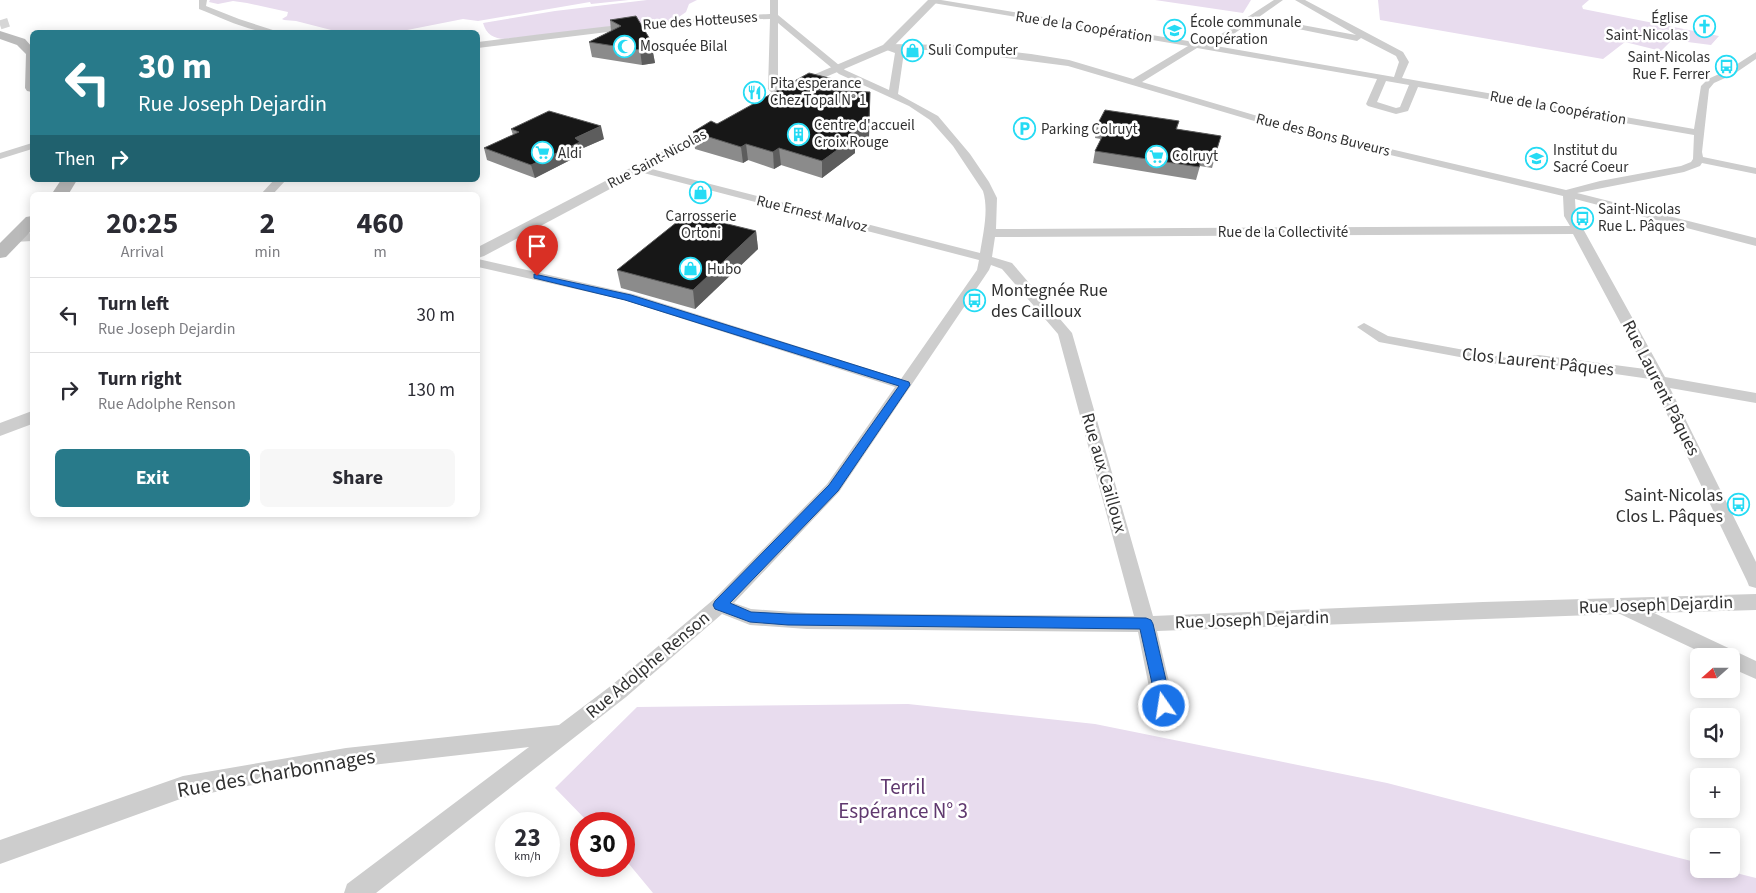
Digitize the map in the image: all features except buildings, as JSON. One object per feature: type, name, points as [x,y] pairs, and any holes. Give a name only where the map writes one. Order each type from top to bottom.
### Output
[{"type":"main road","points":[[0,35],[21,42],[30,51]]},
{"type":"main road","points":[[0,253],[30,223]]},
{"type":"street","points":[[203,0],[202,7],[213,13],[268,30]]},
{"type":"street","points":[[774,0],[772,97],[887,46],[933,1]]},
{"type":"street","points":[[1208,47],[1279,0]]},
{"type":"street","points":[[1299,0],[1400,54],[1404,62],[1397,80]]},
{"type":"street","name":"Rue de la Coopération","points":[[933,1],[1700,133]]},
{"type":"street","name":"Rue des Hotteuses","points":[[480,45],[669,22],[774,16]]},
{"type":"street","name":"Rue Adolphe Renson","points":[[356,893],[619,691],[720,605],[833,488],[983,270],[989,233],[991,197],[967,157],[947,130],[934,118],[838,68],[786,23],[774,16]]},
{"type":"street","points":[[1254,18],[1371,40]]},
{"type":"street","points":[[483,33],[492,42]]},
{"type":"street","points":[[1135,82],[1196,45]]},
{"type":"street","points":[[887,46],[900,52],[893,96]]},
{"type":"street","name":"Rue des Bons Buveurs","points":[[887,46],[917,46],[1043,58],[1069,63],[1285,127],[1756,242]]},
{"type":"street","points":[[1569,195],[1572,191],[1600,184],[1684,169],[1696,164],[1704,88],[1711,81],[1742,66],[1756,55]]},
{"type":"street","points":[[1383,77],[1371,104],[1396,111],[1404,109],[1415,83]]},
{"type":"street","name":"Rue Saint-Nicolas","points":[[480,252],[724,123]]},
{"type":"street","points":[[0,156],[30,147]]},
{"type":"street","points":[[1698,159],[1756,171]]},
{"type":"street","name":"Rue Ernest Malvoz","points":[[640,169],[972,254],[985,259]]},
{"type":"street","points":[[269,192],[278,182]]},
{"type":"street","name":"Rue Laurent Pâques","points":[[1569,195],[1570,216],[1658,378],[1756,581]]},
{"type":"street","name":"Rue de la Collectivité","points":[[989,233],[1578,230]]},
{"type":"street","points":[[14,238],[30,237]]},
{"type":"street","name":"Rue aux Cailloux","points":[[985,259],[1007,266],[1065,333],[1146,624],[1164,706],[1170,720]]},
{"type":"street","points":[[480,264],[628,298],[905,385]]},
{"type":"street","name":"Clos Laurent Pâques","points":[[1364,328],[1384,339],[1508,362],[1539,359],[1658,378],[1756,398]]},
{"type":"street","points":[[0,430],[30,418]]},
{"type":"street","name":"Rue Joseph Dejardin","points":[[720,605],[750,617],[798,620],[1146,624],[1483,610],[1756,602]]},
{"type":"street","points":[[1622,606],[1711,648]]},
{"type":"street","points":[[1740,662],[1756,670]]},
{"type":"street","name":"Rue des Charbonnages","points":[[0,852],[183,787],[346,758],[562,734]]},
{"type":"green space","points":[[210,0],[629,0],[591,4],[590,2],[478,21],[463,19],[407,30],[331,30],[282,19],[287,16],[288,12],[233,1],[218,4],[209,2]]},
{"type":"green space","points":[[647,0],[697,0],[689,4],[686,12],[676,19],[505,39],[491,35],[483,23],[555,11]]},
{"type":"green space","points":[[1155,0],[1251,0],[1243,13]]},
{"type":"green space","points":[[1378,0],[1589,0],[1582,6],[1583,9],[1719,36],[1711,45],[1672,40],[1661,51],[1625,42],[1603,59],[1380,20]]},
{"type":"green space","name":"Terril Espérance N° 3","points":[[908,704],[1095,724],[1387,783],[1690,861],[1690,878],[1740,878],[1740,874],[1756,878],[1756,893],[653,893],[635,871],[635,812],[578,812],[555,788],[637,707]]},
{"type":"tunnel","points":[[0,25],[12,21]]},
{"type":"place","name":"Église Saint-Nicolas","points":[[1704,27]]},
{"type":"place","name":"École communale Coopération","points":[[1174,31]]},
{"type":"place","name":"Mosquée Bilal","points":[[624,46]]},
{"type":"place","name":"Suli Computer","points":[[912,50]]},
{"type":"place","name":"Saint-Nicolas Rue F. Ferrer","points":[[1726,66]]},
{"type":"place","name":"Pita esperance Chez Topal N° 1","points":[[754,92]]},
{"type":"place","name":"Parking Colruyt","points":[[1025,129]]},
{"type":"place","name":"Centre d'accueil Croix Rouge","points":[[798,134]]},
{"type":"place","name":"Aldi","points":[[542,153]]},
{"type":"place","name":"Colruyt","points":[[1156,156]]},
{"type":"place","name":"Institut du Sacré Coeur","points":[[1537,159]]},
{"type":"place","name":"Carrosserie Ortoni","points":[[701,193]]},
{"type":"place","name":"Saint-Nicolas Rue L. Pâques","points":[[1582,218]]},
{"type":"place","name":"Hubo","points":[[691,269]]},
{"type":"place","name":"Montegnée Rue des Cailloux","points":[[975,300]]},
{"type":"place","name":"Saint-Nicolas Clos L. Pâques","points":[[1739,505]]},
{"type":"route","points":[[537,276],[594,288],[628,298],[905,385],[833,488],[720,605],[750,617],[807,621],[1146,624],[1164,706]]}]
